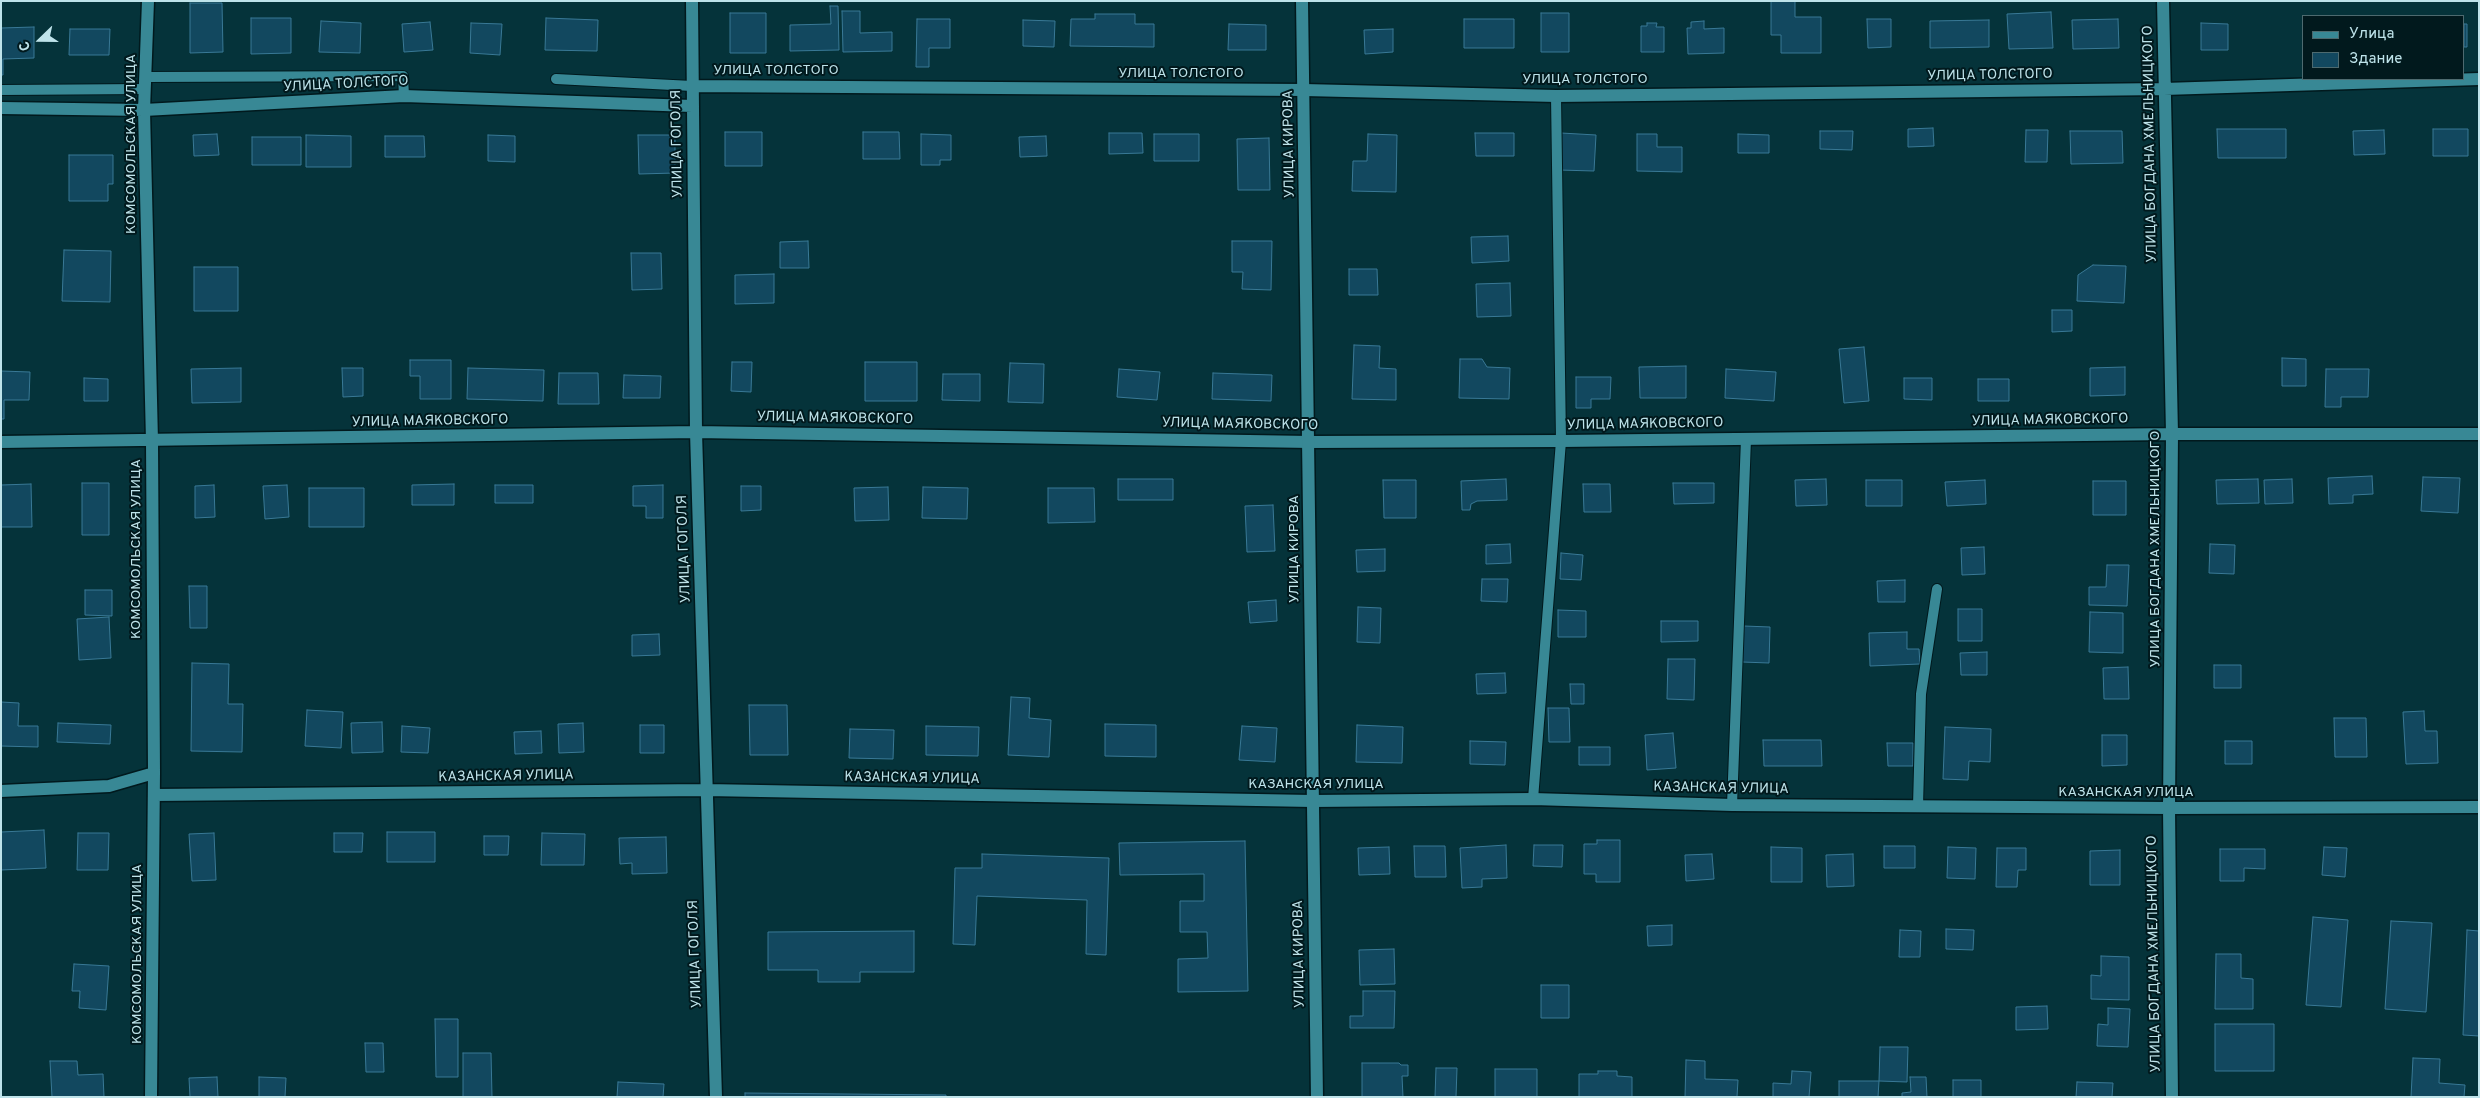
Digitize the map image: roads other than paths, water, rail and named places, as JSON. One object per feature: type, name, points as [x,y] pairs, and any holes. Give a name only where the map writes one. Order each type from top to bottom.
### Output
[{"type":"street","name":"КОМСОМОЛЬСКАЯ УЛИЦА","points":[[148,1],[144,110],[152,441],[154,773],[152,1097]]},
{"type":"street","name":"УЛИЦА ГОГОЛЯ","points":[[692,1],[696,432],[716,1097]]},
{"type":"street","name":"УЛИЦА КИРОВА","points":[[1302,1],[1310,442],[1312,801],[1317,1097]]},
{"type":"street","name":"УЛИЦА БОГДАНА ХМЕЛЬНИЦКОГО","points":[[2163,1],[2172,434],[2169,808],[2172,1097]]},
{"type":"street","name":"УЛИЦА ТОЛСТОГО","points":[[2465,79],[2479,79]]},
{"type":"street","name":"УЛИЦА ТОЛСТОГО","points":[[692,86],[1304,90],[1556,96],[2164,89],[2448,80]]},
{"type":"street","name":"УЛИЦА ТОЛСТОГО","points":[[1,108],[144,110],[404,96],[692,106]]},
{"type":"street","name":"УЛИЦА МАЯКОВСКОГО","points":[[1,442],[696,432],[1310,442],[2172,434],[2479,434]]},
{"type":"street","points":[[1,791],[109,786],[154,773]]},
{"type":"street","name":"КАЗАНСКАЯ УЛИЦА","points":[[154,795],[706,790],[1312,801],[1533,799],[1732,805],[2169,808],[2479,807]]},
{"type":"lane","points":[[1,90],[145,83],[403,76],[404,96]]},
{"type":"lane","points":[[556,78],[692,86]]},
{"type":"lane","points":[[1533,799],[1561,441],[1556,96]]},
{"type":"lane","points":[[1732,805],[1746,439]]},
{"type":"lane","points":[[1918,806],[1921,694],[1937,589]]}]
